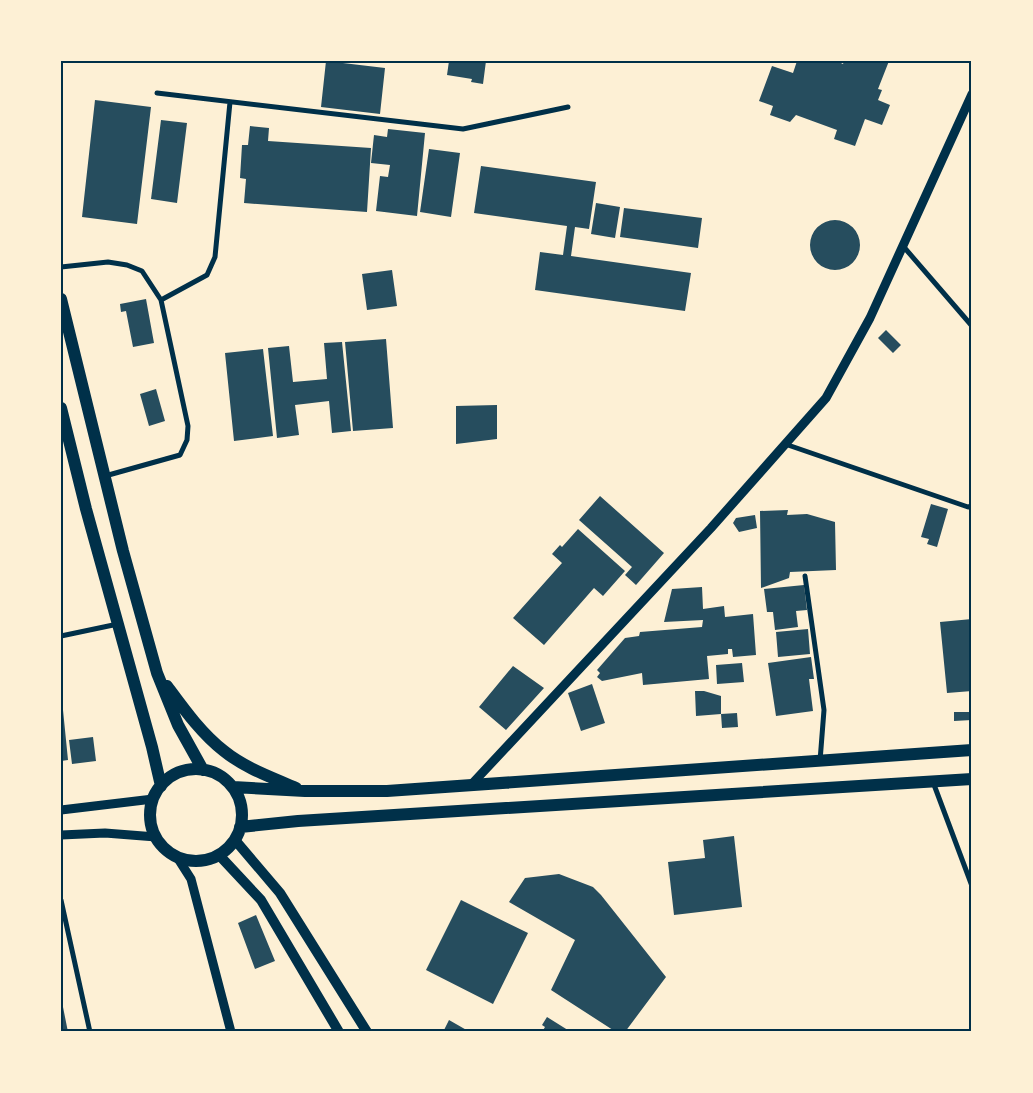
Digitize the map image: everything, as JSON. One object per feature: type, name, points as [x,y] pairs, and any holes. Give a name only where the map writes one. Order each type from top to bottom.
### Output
[{"type":"main road","points":[[61,299],[140,615],[157,673],[178,725],[203,770]]},
{"type":"main road","points":[[61,408],[161,786]]},
{"type":"main road","points":[[157,673],[206,736],[223,750],[255,770],[305,791]]},
{"type":"main road","points":[[233,788],[305,791],[470,786],[972,750]]},
{"type":"main road","points":[[188,770],[203,770],[214,773],[233,788],[239,800],[242,814],[235,840],[228,849],[219,856],[198,862],[187,861],[165,849],[156,837],[151,825],[150,812],[153,799],[161,786],[173,775],[188,770]]},
{"type":"main road","points":[[240,827],[316,820],[972,779]]},
{"type":"main road","points":[[235,840],[280,893],[367,1032]]},
{"type":"main road","points":[[219,856],[261,900],[339,1032]]},
{"type":"street","points":[[157,93],[463,129],[568,107]]},
{"type":"street","points":[[470,786],[711,528],[826,398],[870,318],[972,94]]},
{"type":"street","points":[[161,300],[207,275],[215,257],[230,102]]},
{"type":"street","points":[[903,246],[972,326]]},
{"type":"street","points":[[61,267],[108,262],[127,264],[142,271],[161,300],[188,426],[187,440],[180,455],[105,476]]},
{"type":"street","points":[[785,444],[968,507],[972,506]]},
{"type":"street","points":[[805,576],[824,710],[820,762]]},
{"type":"street","points":[[61,636],[119,624]]},
{"type":"street","points":[[933,782],[972,886]]},
{"type":"street","points":[[61,810],[153,799]]},
{"type":"street","points":[[61,835],[105,833],[156,837]]},
{"type":"street","points":[[177,857],[191,879],[232,1032]]},
{"type":"street","points":[[61,900],[90,1032]]},
{"type":"building","points":[[326,61],[385,68],[380,114],[321,107]]},
{"type":"building","points":[[449,61],[486,61],[483,84],[471,82],[472,79],[447,75]]},
{"type":"building","points":[[797,61],[837,61],[843,64],[844,61],[889,61],[878,89],[882,90],[878,100],[890,105],[882,125],[865,119],[855,146],[834,139],[837,130],[796,115],[790,122],[770,115],[773,106],[759,101],[772,66],[793,73]]},
{"type":"building","points":[[95,100],[151,107],[137,224],[82,217]]},
{"type":"building","points":[[161,120],[187,123],[177,203],[151,199]]},
{"type":"building","points":[[250,126],[269,128],[268,141],[371,148],[367,212],[244,203],[246,179],[240,178],[242,145],[248,145]]},
{"type":"building","points":[[388,129],[425,133],[417,216],[376,211],[380,176],[388,177],[390,165],[371,163],[374,135],[387,137]]},
{"type":"building","points":[[429,149],[460,153],[451,217],[420,212]]},
{"type":"building","points":[[481,166],[596,182],[589,229],[575,227],[571,256],[691,273],[685,311],[535,290],[540,252],[563,255],[567,226],[474,213]]},
{"type":"building","points":[[596,203],[620,207],[615,238],[591,234]]},
{"type":"building","points":[[624,208],[702,218],[698,248],[620,237]]},
{"type":"building","points":[[830,220],[840,220],[853,227],[860,240],[860,250],[853,263],[840,270],[830,270],[821,266],[814,259],[810,250],[810,240],[814,231],[821,224]]},
{"type":"building","points":[[392,270],[397,306],[367,310],[362,274]]},
{"type":"building","points":[[146,299],[154,343],[133,347],[126,311],[121,312],[120,304]]},
{"type":"building","points":[[886,330],[901,345],[893,353],[878,338]]},
{"type":"building","points":[[386,339],[393,428],[353,431],[345,342]]},
{"type":"building","points":[[342,342],[351,431],[332,433],[329,401],[295,405],[299,435],[277,438],[268,348],[289,346],[293,382],[327,379],[324,343]]},
{"type":"building","points":[[263,349],[273,436],[234,441],[225,353]]},
{"type":"building","points":[[156,389],[165,421],[149,426],[140,394]]},
{"type":"building","points":[[497,405],[497,439],[456,444],[456,406]]},
{"type":"building","points":[[600,496],[664,553],[636,585],[625,575],[632,567],[579,520]]},
{"type":"building","points":[[931,504],[948,509],[937,547],[927,544],[929,539],[921,537]]},
{"type":"building","points":[[788,510],[787,515],[807,514],[835,522],[836,570],[790,572],[789,578],[761,588],[760,511]]},
{"type":"building","points":[[755,515],[757,528],[739,532],[733,523],[736,518]]},
{"type":"building","points":[[578,529],[625,571],[603,596],[594,588],[544,645],[513,618],[562,563],[552,554],[560,545],[562,547]]},
{"type":"building","points":[[804,585],[807,610],[796,611],[798,627],[775,630],[773,612],[767,612],[764,589]]},
{"type":"building","points":[[702,587],[703,609],[724,606],[725,617],[753,614],[756,655],[733,657],[732,649],[728,649],[728,654],[707,656],[709,679],[643,685],[642,673],[602,681],[597,677],[600,673],[597,670],[625,638],[639,636],[640,632],[702,627],[703,620],[664,622],[672,589]]},
{"type":"building","points":[[972,619],[972,691],[947,693],[940,622]]},
{"type":"building","points":[[808,629],[810,654],[778,657],[776,632]]},
{"type":"building","points":[[811,657],[814,679],[809,679],[813,711],[776,716],[768,663]]},
{"type":"building","points":[[742,663],[744,682],[717,684],[716,665]]},
{"type":"building","points":[[513,666],[544,688],[506,730],[479,707]]},
{"type":"building","points":[[592,684],[605,723],[581,731],[568,693]]},
{"type":"building","points":[[695,691],[704,691],[721,696],[721,714],[696,716]]},
{"type":"building","points":[[61,710],[63,710],[68,760],[61,761]]},
{"type":"building","points":[[954,712],[972,712],[972,720],[954,721]]},
{"type":"building","points":[[737,713],[738,727],[722,728],[721,714]]},
{"type":"building","points":[[93,737],[96,761],[72,764],[69,740]]},
{"type":"building","points":[[734,836],[742,907],[674,915],[668,862],[705,858],[703,840]]},
{"type":"building","points":[[559,874],[593,887],[666,977],[625,1032],[616,1032],[551,990],[575,940],[509,902],[525,878]]},
{"type":"building","points":[[461,900],[528,933],[493,1004],[426,970]]},
{"type":"building","points":[[256,915],[275,961],[255,969],[238,923]]},
{"type":"building","points":[[62,1002],[68,1032],[61,1032]]},
{"type":"building","points":[[547,1017],[571,1032],[542,1032],[545,1027],[542,1025]]},
{"type":"building","points":[[449,1020],[470,1032],[443,1032]]}]
